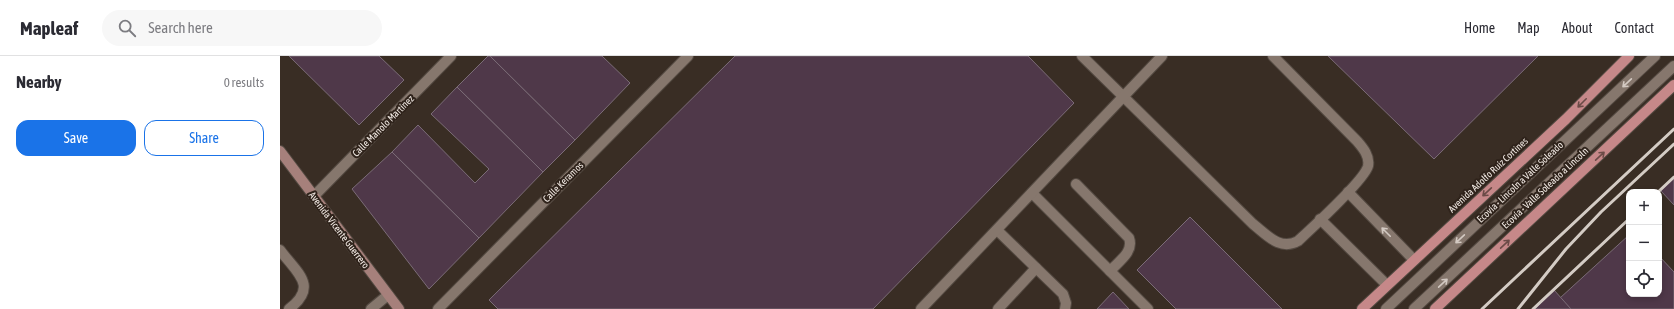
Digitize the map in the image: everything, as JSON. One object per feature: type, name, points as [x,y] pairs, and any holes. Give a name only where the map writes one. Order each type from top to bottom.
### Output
[{"type":"main road","name":"Avenida Adolfo Ruíz Cortines","points":[[1362,309],[1560,124],[1630,56]]},
{"type":"main road","points":[[1435,309],[1674,85]]},
{"type":"main road","name":"Avenida Vicente Guerrero","points":[[280,151],[399,309]]},
{"type":"street","name":"Calle Manolo Martínez","points":[[314,196],[451,56]]},
{"type":"street","name":"Calle Keramos","points":[[438,309],[688,56]]},
{"type":"street","points":[[1082,56],[1271,239],[1280,244],[1291,245],[1298,241],[1348,192],[1366,172],[1368,160],[1366,153],[1357,141],[1273,56]]},
{"type":"street","points":[[921,309],[1122,96],[1162,56]]},
{"type":"street","name":"Ecovía - Lincoln a Valle Soleado","points":[[1386,309],[1655,56]]},
{"type":"street","name":"Ecovía - Valle Soleado a Lincoln","points":[[1414,309],[1674,66]]},
{"type":"street","points":[[1076,184],[1129,238],[1131,244],[1129,251],[1110,271]]},
{"type":"street","points":[[1032,192],[1148,309]]},
{"type":"street","points":[[1348,192],[1414,260]]},
{"type":"street","points":[[1320,219],[1388,285]]},
{"type":"street","points":[[997,230],[1063,294],[1066,303],[1065,309]]},
{"type":"street","points":[[280,250],[302,280],[305,288],[304,295],[289,309]]},
{"type":"street","points":[[998,309],[1036,268]]},
{"type":"street","points":[[371,309],[388,295]]},
{"type":"building","points":[[289,56],[379,56],[404,80],[359,125]]},
{"type":"building","points":[[488,56],[490,56],[575,140],[543,172],[457,87]]},
{"type":"building","points":[[490,56],[602,56],[630,83],[575,140]]},
{"type":"building","points":[[735,56],[1028,56],[1074,103],[873,309],[498,309],[489,300]]},
{"type":"building","points":[[1328,56],[1538,56],[1434,159]]},
{"type":"building","points":[[457,87],[543,172],[479,238],[392,152],[418,125],[475,183],[489,169],[431,114]]},
{"type":"building","points":[[392,152],[479,238],[429,289],[352,189]]},
{"type":"building","points":[[1674,176],[1674,205],[1662,192],[1662,190]]},
{"type":"building","points":[[1190,217],[1282,309],[1176,309],[1137,270]]},
{"type":"building","points":[[1626,238],[1626,297],[1662,297],[1662,259],[1674,272],[1674,309],[1570,309],[1560,298]]},
{"type":"building","points":[[1554,290],[1571,309],[1535,309]]},
{"type":"building","points":[[1113,292],[1129,309],[1097,309]]},
{"type":"railway","points":[[1482,309],[1674,129]]},
{"type":"railway","points":[[1518,309],[1566,249],[1601,212],[1674,144]]},
{"type":"railway","points":[[1661,189],[1674,177]]},
{"type":"railway","points":[[1533,309],[1626,222]]}]
